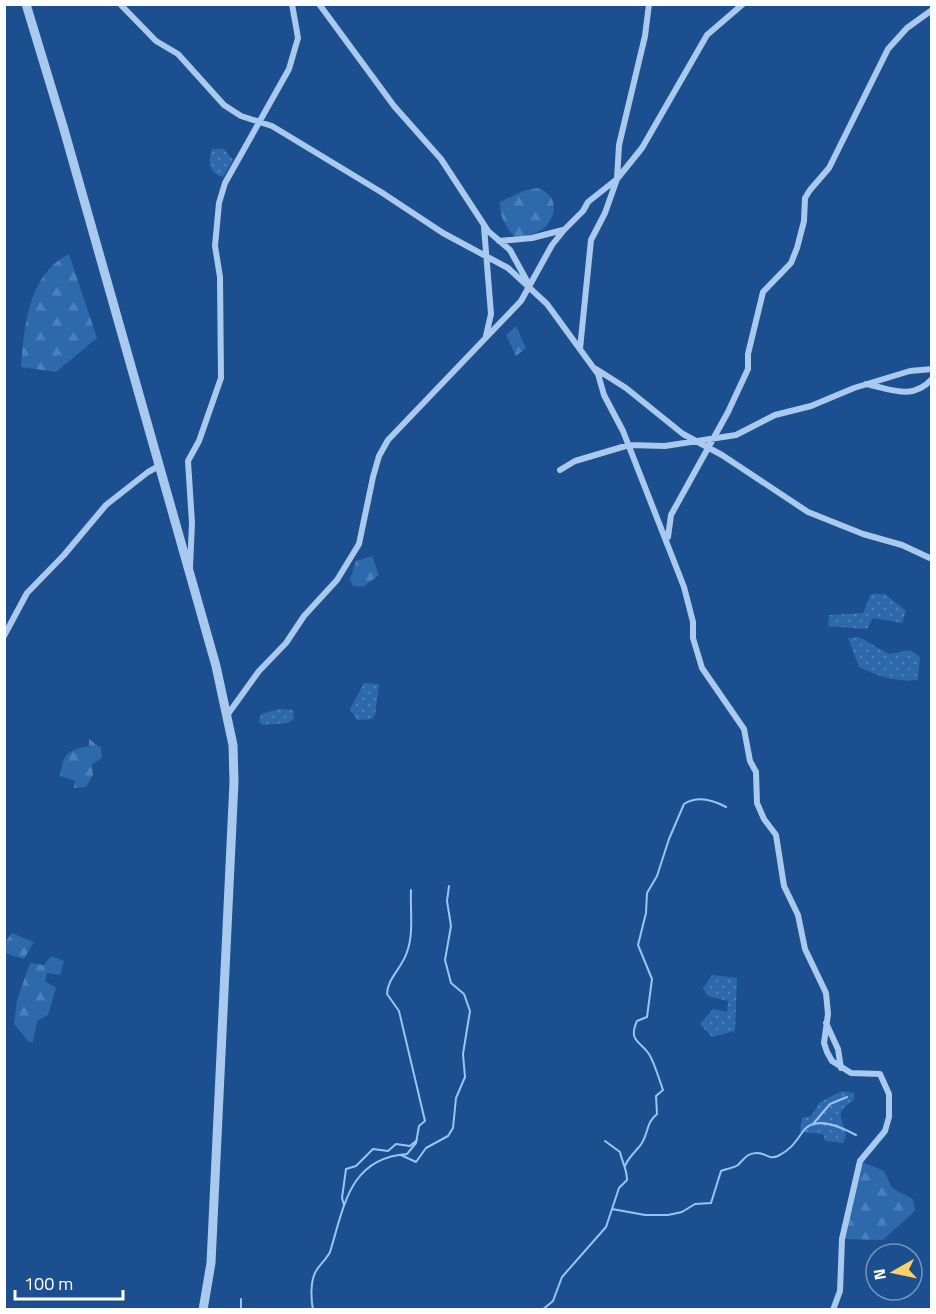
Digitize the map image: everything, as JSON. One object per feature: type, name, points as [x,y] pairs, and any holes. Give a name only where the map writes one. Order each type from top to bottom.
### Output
[{"type":"street","points":[[26,4],[63,126],[190,574],[228,714],[233,746],[233,832],[211,1263],[202,1310]]},
{"type":"street","points":[[120,4],[156,41],[178,54],[224,105],[241,116],[272,126],[381,192],[442,233],[508,268],[547,304],[593,367],[629,444],[668,541],[684,586],[693,622],[693,638],[702,668],[744,729],[750,761],[756,772],[757,803],[764,819],[776,835],[784,886],[798,915],[805,949],[826,993],[824,1043],[827,1052],[841,1068],[859,1074],[880,1074],[889,1094],[890,1105],[885,1131],[860,1161],[842,1239],[840,1291],[833,1310]]},
{"type":"street","points":[[190,574],[192,523],[188,461],[199,441],[221,378],[220,277],[215,246],[219,203],[225,183],[290,69],[295,52],[298,26],[292,4]]},
{"type":"street","points":[[319,4],[394,106],[441,159],[484,226],[515,257],[530,286]]},
{"type":"street","points":[[580,350],[591,240],[605,213],[617,179],[619,145],[645,36],[649,4]]},
{"type":"street","points":[[228,714],[259,671],[286,643],[304,616],[337,580],[359,544],[373,477],[379,456],[388,440],[520,301],[552,245],[583,211],[588,202],[617,179],[642,148],[707,35],[743,4]]},
{"type":"street","points":[[668,541],[671,515],[748,369],[748,354],[763,292],[791,263],[797,248],[804,221],[805,198],[829,168],[888,49],[907,28],[932,10]]},
{"type":"street","points":[[484,226],[492,314],[486,338]]},
{"type":"street","points":[[499,241],[532,238],[564,230]]},
{"type":"street","points":[[593,367],[696,442],[816,516],[863,534],[902,545],[932,559]]},
{"type":"street","points":[[560,470],[575,461],[629,444],[665,446],[711,441],[736,435],[775,415],[811,406],[866,384],[910,371],[932,369]]},
{"type":"street","points":[[866,384],[896,393],[907,393],[922,389],[932,379]]},
{"type":"street","points":[[4,636],[27,593],[64,555],[106,504],[159,466]]},
{"type":"street","points":[[826,1022],[838,1049],[841,1068]]},
{"type":"green space","points":[[212,149],[224,149],[233,160],[223,177],[214,173],[210,166]]},
{"type":"green space","points":[[537,188],[543,190],[551,198],[554,208],[551,219],[540,231],[515,237],[504,221],[500,202],[523,191]]},
{"type":"green space","points":[[69,254],[97,338],[56,372],[21,367],[27,319],[37,288],[55,263]]},
{"type":"green space","points":[[516,326],[526,348],[516,356],[506,335]]},
{"type":"green space","points":[[372,556],[379,575],[363,587],[353,586],[350,579],[356,561]]},
{"type":"green space","points":[[871,594],[885,594],[906,611],[902,623],[873,618],[867,629],[828,626],[829,615],[863,613]]},
{"type":"green space","points":[[859,637],[889,654],[910,650],[920,657],[918,680],[888,678],[859,667],[848,638]]},
{"type":"green space","points":[[364,683],[379,684],[375,715],[372,719],[357,720],[350,709]]},
{"type":"green space","points":[[279,709],[293,710],[294,719],[288,723],[263,725],[259,722],[261,714]]},
{"type":"green space","points":[[89,739],[101,748],[102,758],[92,764],[93,775],[86,787],[74,788],[75,781],[60,776],[63,762],[67,754],[89,746]]},
{"type":"green space","points":[[12,933],[34,942],[24,959],[5,953],[5,942]]},
{"type":"green space","points":[[51,956],[64,961],[60,975],[47,973],[45,981],[56,988],[48,1015],[37,1021],[33,1042],[29,1042],[14,1024],[17,1000],[30,963],[44,965]]},
{"type":"green space","points":[[712,975],[737,978],[735,1031],[712,1037],[700,1024],[713,1009],[727,1012],[728,1001],[708,996],[703,988]]},
{"type":"green space","points":[[842,1091],[854,1093],[854,1100],[841,1112],[846,1135],[843,1143],[825,1141],[823,1134],[800,1132],[802,1118],[811,1116],[820,1102]]},
{"type":"green space","points":[[860,1161],[884,1171],[892,1188],[913,1199],[915,1211],[883,1240],[842,1239]]},
{"type":"waterway","points":[[625,1166],[642,1143],[649,1124],[657,1114],[656,1096],[663,1090],[651,1058],[634,1037],[637,1021],[647,1017],[652,979],[638,945],[646,913],[647,893],[657,876],[684,804],[689,801],[705,800],[726,807]]},
{"type":"waterway","points":[[401,1155],[416,1162],[426,1148],[448,1136],[453,1128],[456,1098],[465,1077],[463,1054],[470,1011],[464,994],[451,983],[445,960],[451,926],[447,901],[449,886]]},
{"type":"waterway","points":[[313,1310],[314,1275],[330,1252],[345,1202],[352,1188],[372,1165],[388,1158],[407,1154],[416,1143],[419,1126],[425,1121],[399,1011],[387,994],[389,983],[405,958],[409,945],[411,890]]},
{"type":"waterway","points":[[813,1124],[830,1104],[847,1097]]},
{"type":"waterway","points":[[612,1209],[645,1215],[668,1215],[682,1212],[695,1204],[711,1203],[721,1171],[736,1166],[751,1154],[778,1156],[790,1148],[809,1126],[816,1123],[830,1124],[856,1135]]},
{"type":"waterway","points":[[344,1205],[342,1198],[346,1169],[356,1166],[373,1149],[388,1151],[396,1144],[410,1146],[417,1140]]},
{"type":"waterway","points":[[542,1310],[553,1301],[562,1277],[606,1227],[619,1188],[627,1180],[620,1152],[605,1141]]},
{"type":"waterway","points":[[241,1299],[241,1310]]}]
